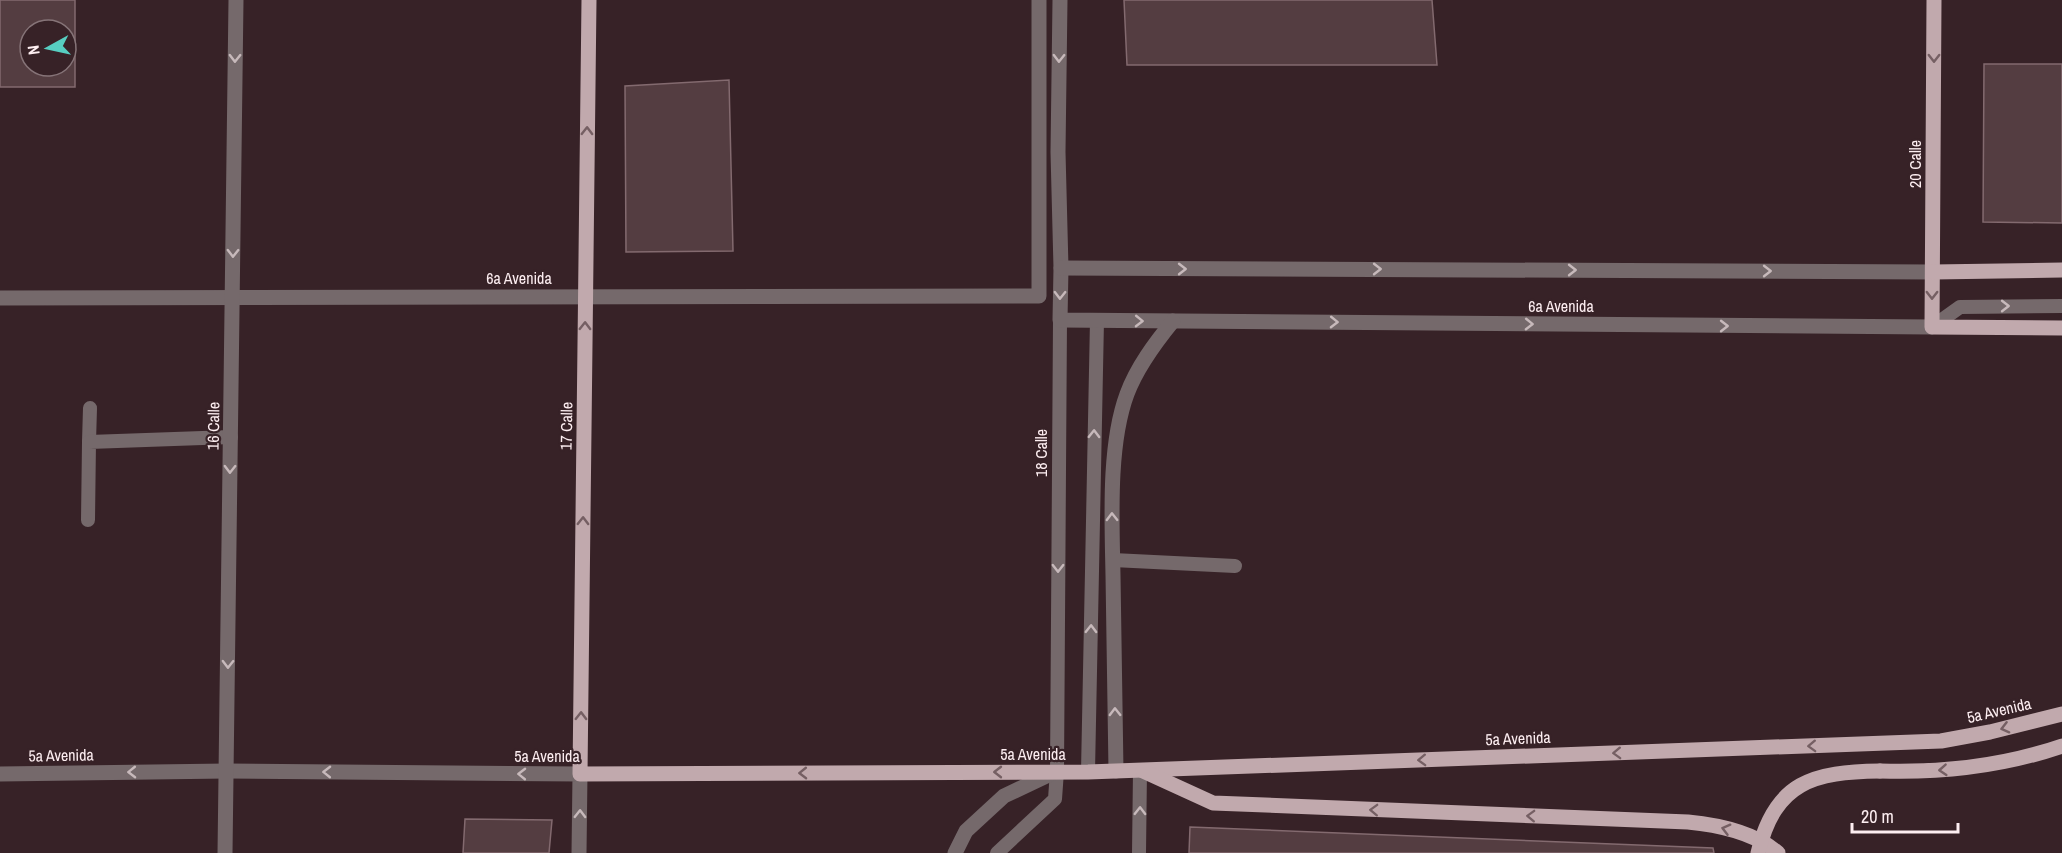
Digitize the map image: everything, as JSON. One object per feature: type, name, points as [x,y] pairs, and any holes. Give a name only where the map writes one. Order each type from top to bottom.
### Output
[{"type":"main road","name":"17 Calle","points":[[580,774],[589,0]]},
{"type":"main road","name":"20 Calle","points":[[1932,327],[1934,0]]},
{"type":"main road","points":[[1933,272],[2062,270]]},
{"type":"main road","name":"6a Avenida","points":[[1932,327],[2062,328]]},
{"type":"main road","name":"5a Avenida","points":[[580,774],[1116,771],[1941,741],[1990,732],[2062,714]]},
{"type":"main road","points":[[1758,853],[1772,814],[1790,791],[1804,782],[1832,773],[1914,772],[1981,766],[2062,746]]},
{"type":"main road","points":[[1140,770],[1213,803],[1688,822],[1740,833],[1768,844],[1778,853]]},
{"type":"street","name":"16 Calle","points":[[225,853],[236,0]]},
{"type":"street","name":"6a Avenida","points":[[0,298],[1039,296],[1039,0]]},
{"type":"street","name":"18 Calle","points":[[1060,0],[1058,152],[1060,320]]},
{"type":"street","points":[[1061,268],[1933,272]]},
{"type":"street","name":"6a Avenida","points":[[1060,320],[1932,327]]},
{"type":"street","points":[[1116,771],[1112,507],[1118,428],[1127,394],[1140,367],[1156,341],[1173,321]]},
{"type":"street","name":"5a Avenida","points":[[0,774],[227,771],[580,774]]},
{"type":"street","points":[[956,853],[966,831],[1004,796],[1057,771]]},
{"type":"street","name":"17 Calle","points":[[579,853],[580,774]]},
{"type":"lane","points":[[1932,327],[1960,307],[2062,306]]},
{"type":"lane","name":"18 Calle","points":[[997,853],[1054,799],[1057,771],[1060,320]]},
{"type":"lane","points":[[1088,771],[1097,320]]},
{"type":"lane","points":[[87,520],[90,408]]},
{"type":"lane","points":[[89,442],[231,437]]},
{"type":"lane","points":[[1113,560],[1235,566]]},
{"type":"lane","points":[[1139,853],[1140,770]]},
{"type":"building","points":[[0,0],[75,0],[75,18],[18,18],[18,78],[75,78],[75,87],[0,87]]},
{"type":"building","points":[[1124,0],[1432,0],[1437,65],[1127,65]]},
{"type":"building","points":[[1984,64],[2062,64],[2062,223],[1983,222]]},
{"type":"building","points":[[729,80],[733,251],[626,252],[625,86]]},
{"type":"building","points":[[465,819],[552,820],[549,853],[463,853]]},
{"type":"building","points":[[1190,827],[1713,848],[1714,853],[1189,853]]}]
